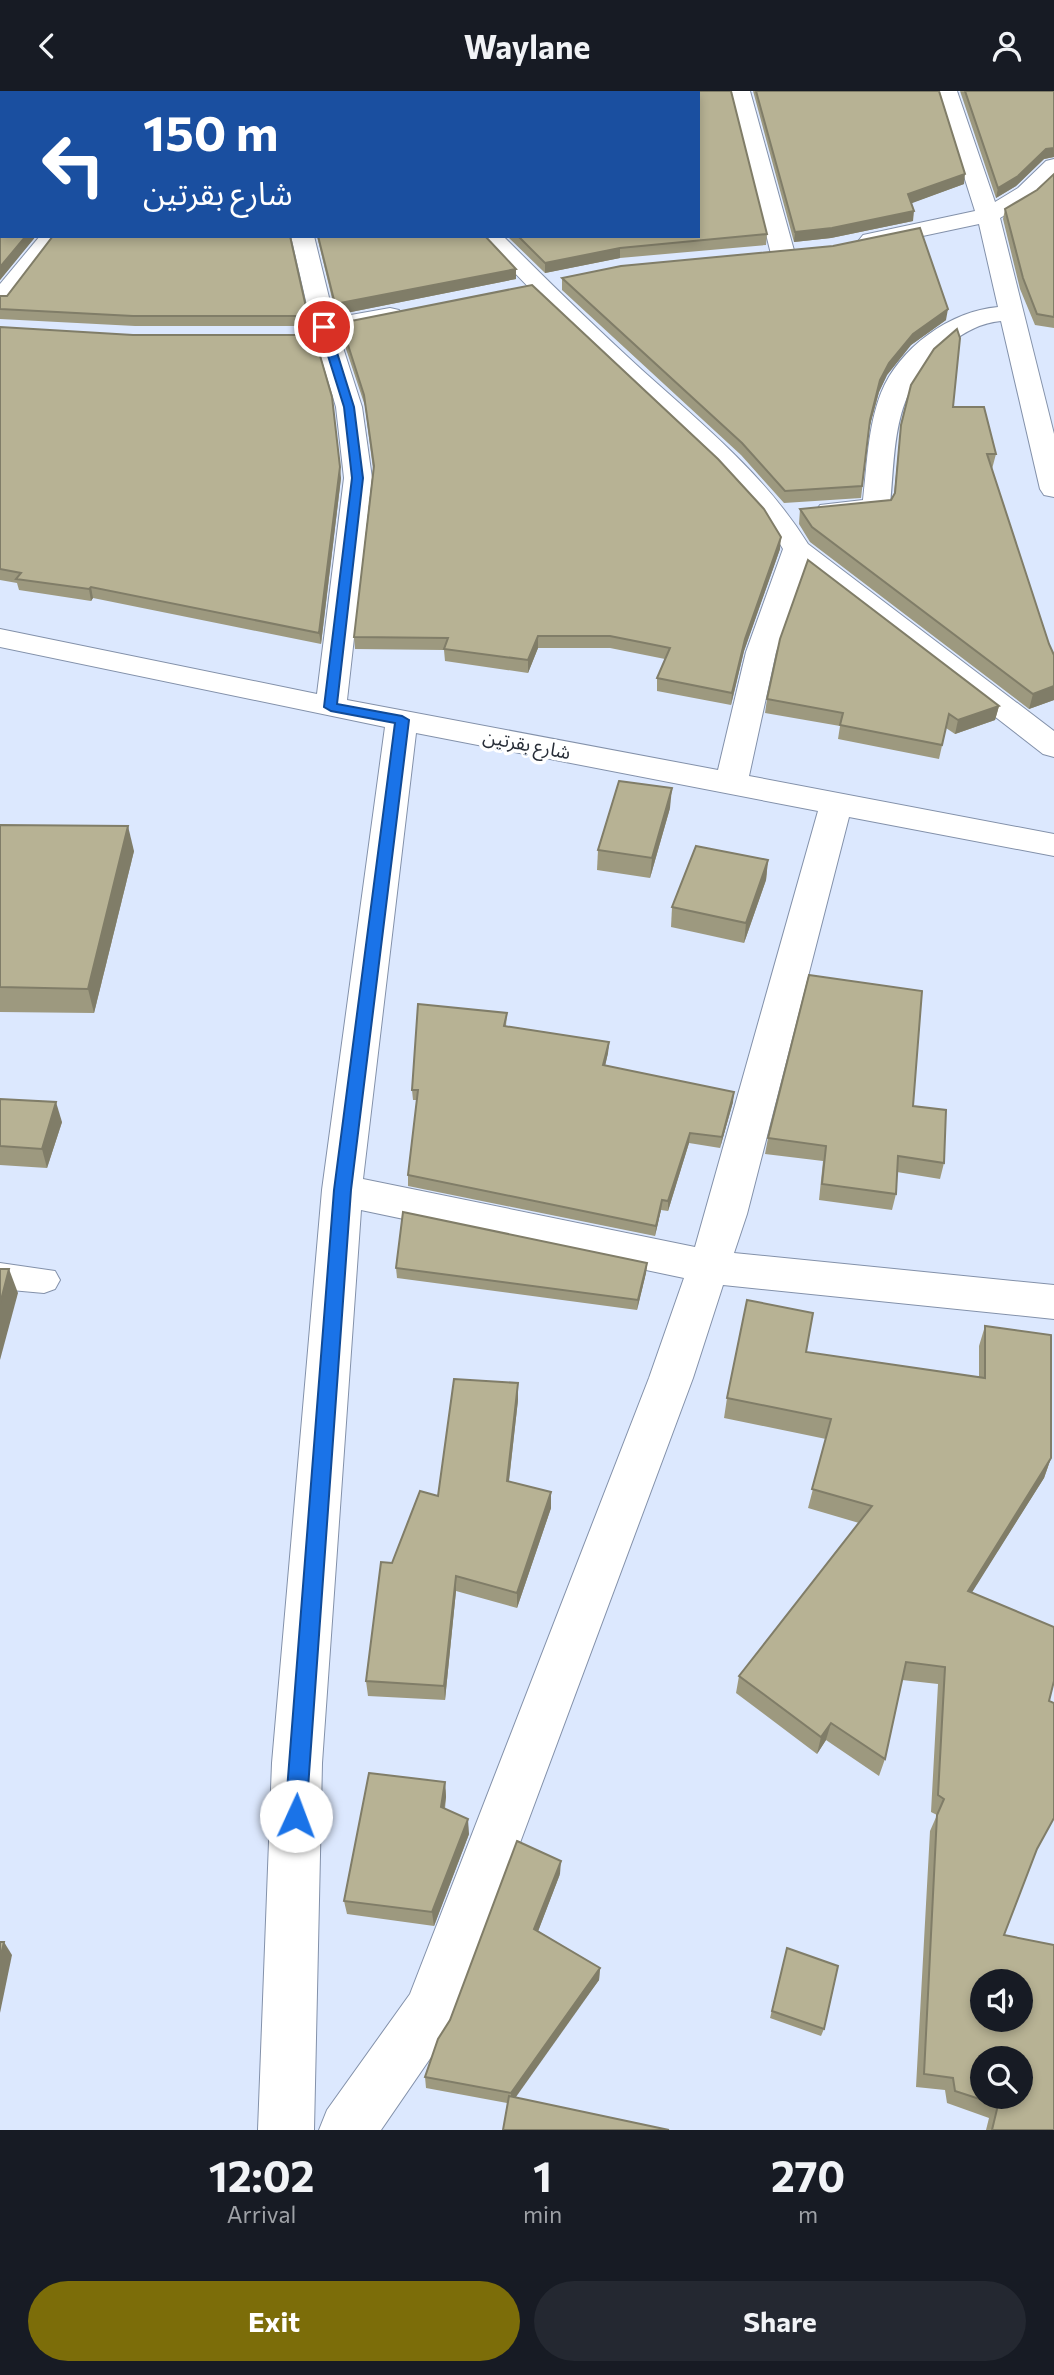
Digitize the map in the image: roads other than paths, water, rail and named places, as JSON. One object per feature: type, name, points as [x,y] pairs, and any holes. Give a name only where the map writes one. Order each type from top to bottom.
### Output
[{"type":"street","points":[[740,91],[783,254]]},
{"type":"street","points":[[947,91],[988,215],[1053,479]]},
{"type":"street","points":[[844,245],[988,215],[1026,193],[1054,166]]},
{"type":"street","points":[[0,299],[50,238]]},
{"type":"street","points":[[302,238],[317,333],[349,407],[358,478],[331,707]]},
{"type":"street","points":[[493,238],[554,283],[586,332],[729,463],[776,515],[797,549],[1054,747]]},
{"type":"street","points":[[755,257],[807,251]]},
{"type":"street","points":[[514,291],[554,283]]},
{"type":"street","points":[[317,333],[419,309]]},
{"type":"street","points":[[776,515],[876,507],[882,455],[897,387],[919,359],[953,329],[982,316],[1010,313]]},
{"type":"street","points":[[731,784],[761,652],[797,549]]},
{"type":"street","name":"شارع بقرتين","points":[[0,638],[331,707],[1054,845]]},
{"type":"street","points":[[286,2130],[298,1763],[342,1190],[402,720]]},
{"type":"street","points":[[347,2130],[430,2012],[671,1378],[727,1214],[836,804]]},
{"type":"street","points":[[342,1190],[709,1266],[1054,1303]]},
{"type":"lane","points":[[0,1276],[44,1280]]}]
